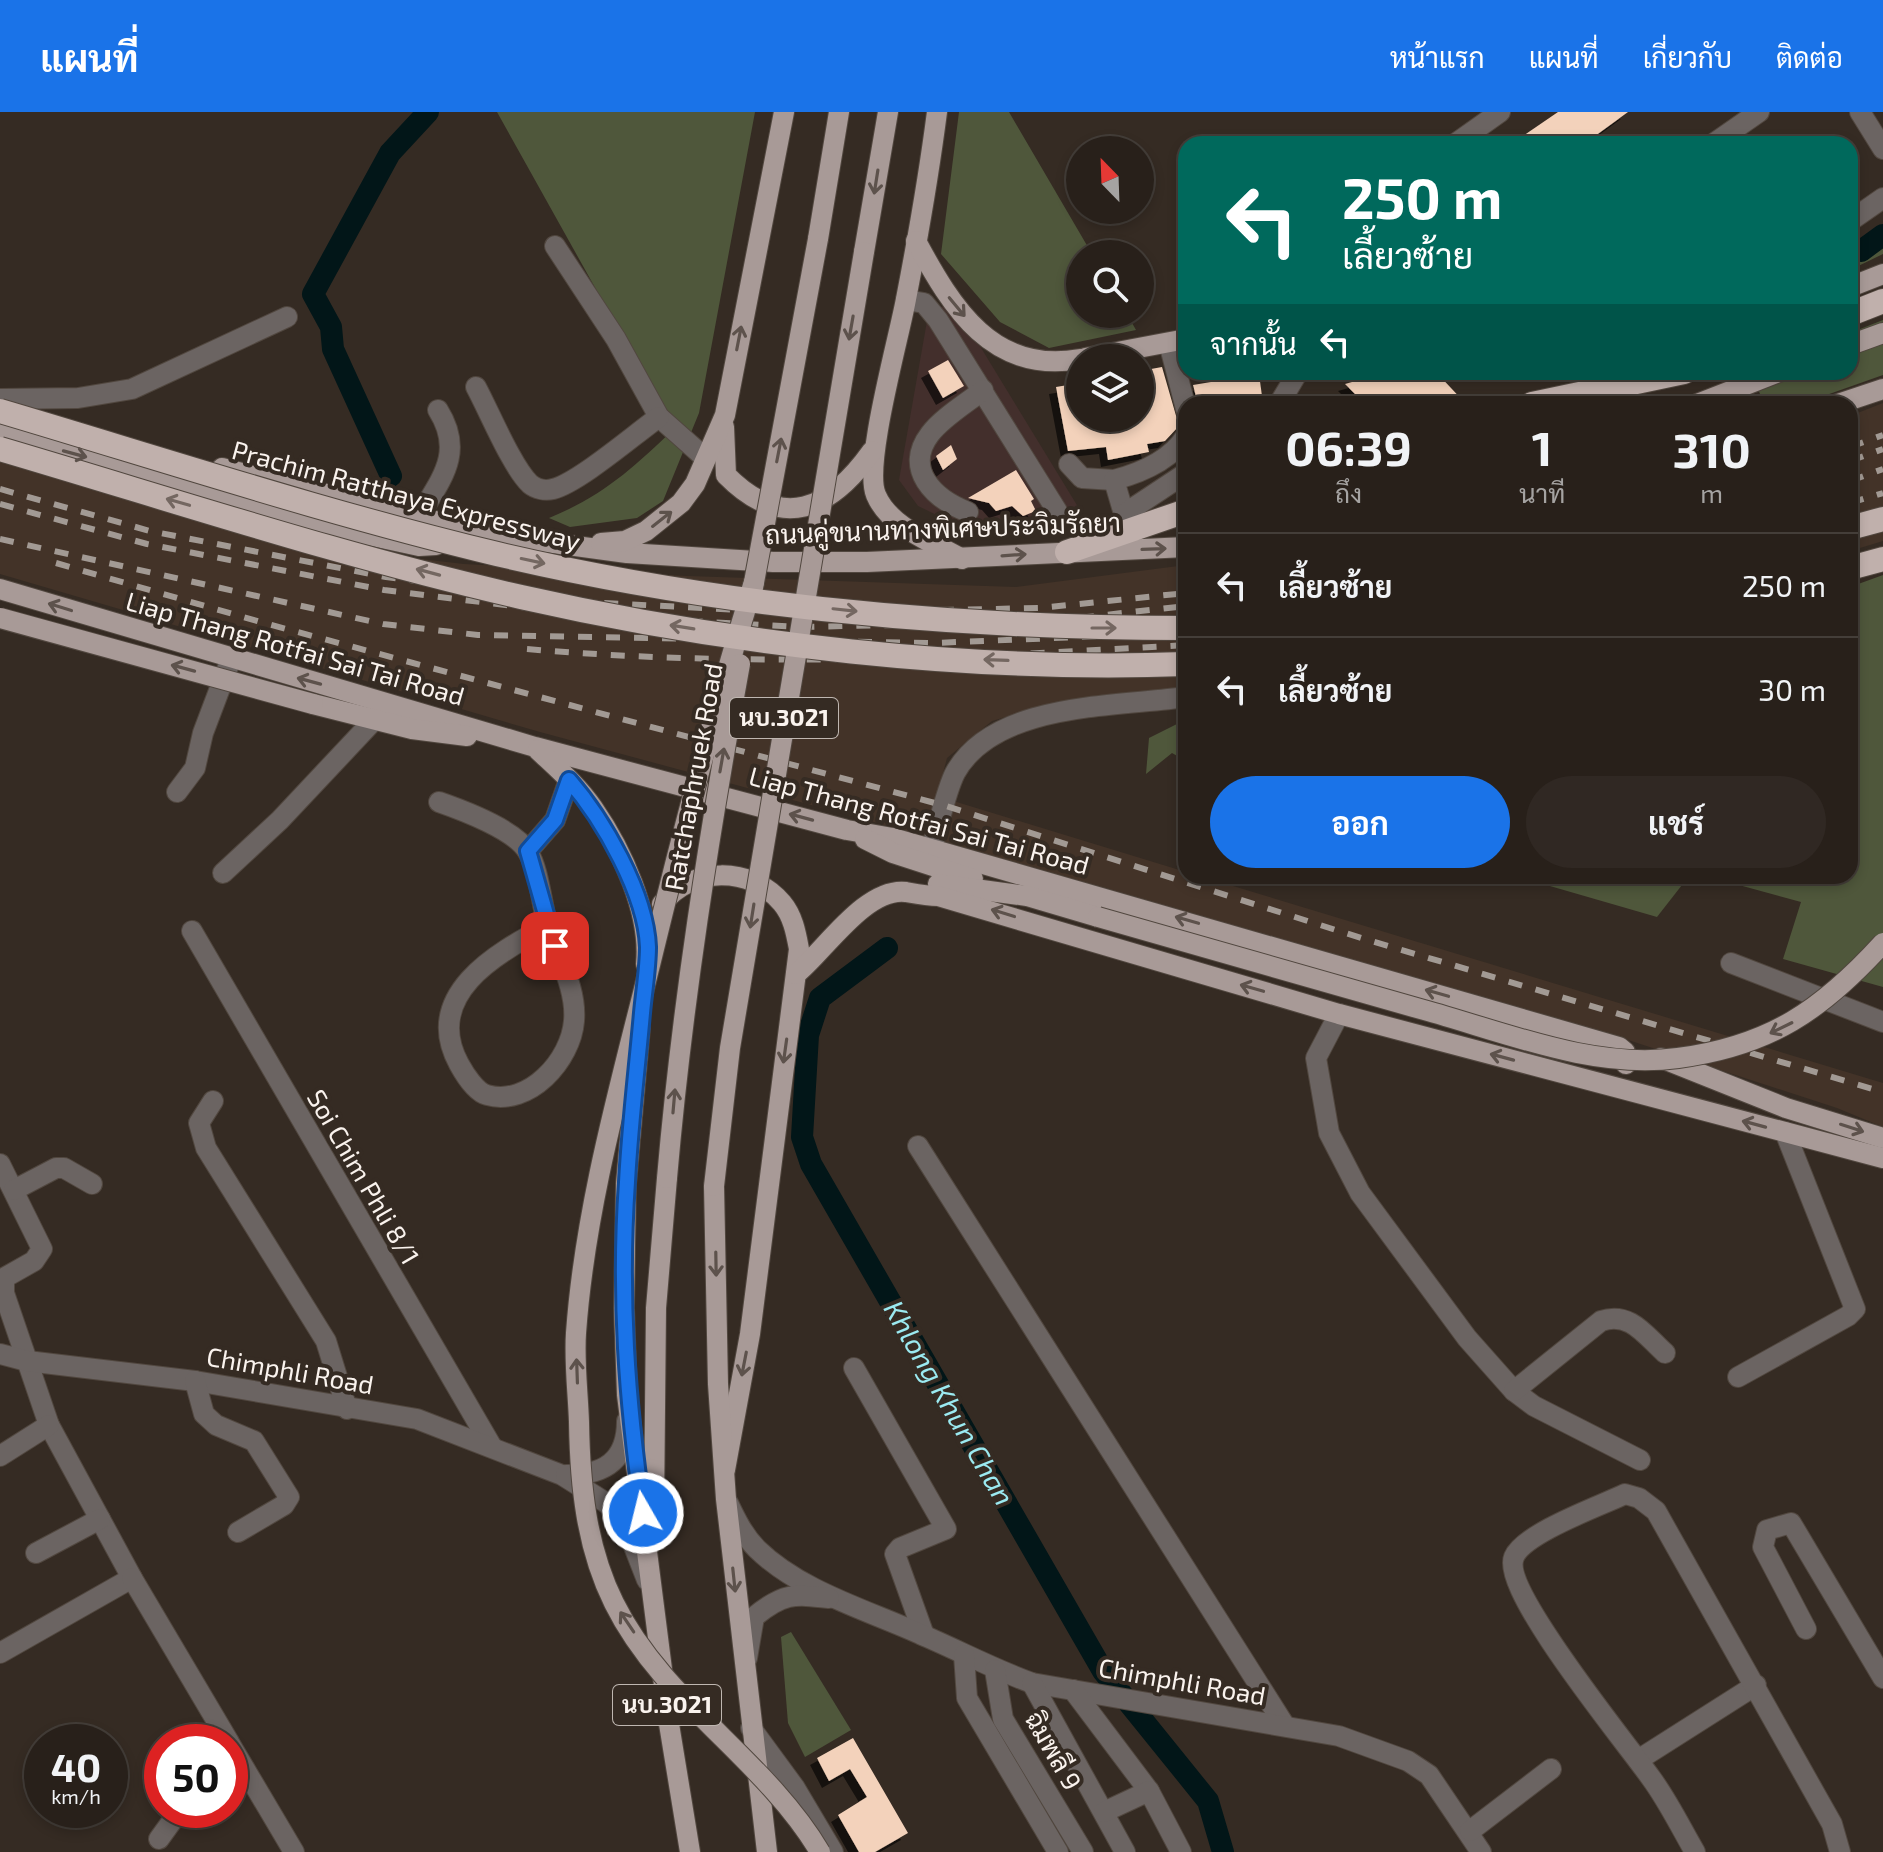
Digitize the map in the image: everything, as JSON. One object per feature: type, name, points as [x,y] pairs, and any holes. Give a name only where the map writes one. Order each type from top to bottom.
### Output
[{"type":"highway","points":[[1858,311],[1883,301]]},
{"type":"highway","points":[[1570,396],[1646,380]]},
{"type":"highway","name":"Prachim Ratthaya Expressway","points":[[0,411],[401,528],[591,574],[726,598],[938,620],[1081,628],[1178,628]]},
{"type":"highway","points":[[0,449],[337,549],[520,596],[636,620],[826,649],[1102,665],[1178,664]]},
{"type":"highway","points":[[1067,552],[1128,523],[1178,513]]},
{"type":"highway","points":[[1858,526],[1883,519]]},
{"type":"highway","points":[[1858,566],[1883,559]]},
{"type":"main road","points":[[784,112],[725,415],[722,450],[726,475],[757,501],[780,508],[828,500],[843,488],[874,448]]},
{"type":"main road","name":"Ratchaphruek Road","points":[[656,1602],[654,1367],[678,1044],[700,889],[839,112]]},
{"type":"main road","name":"นบ.3021","points":[[767,1852],[744,1678],[726,1499],[718,1384],[714,1186],[730,1048],[888,112]]},
{"type":"main road","points":[[937,112],[906,300],[874,448],[871,479],[883,508],[911,531],[962,559]]},
{"type":"main road","points":[[916,241],[950,300],[970,322],[1010,354],[1045,364],[1066,361]]},
{"type":"main road","points":[[1858,284],[1883,274]]},
{"type":"main road","points":[[1858,342],[1883,333]]},
{"type":"main road","points":[[1154,345],[1178,341]]},
{"type":"main road","points":[[1717,396],[1758,380]]},
{"type":"main road","points":[[1858,397],[1883,389]]},
{"type":"main road","name":"ถนนคู่ขนานทางพิเศษประจิมรัถยา","points":[[0,401],[179,458],[487,534],[562,546],[773,562],[962,559],[1178,547]]},
{"type":"main road","points":[[562,546],[625,541],[646,531],[681,503],[695,484],[704,457],[725,415]]},
{"type":"main road","points":[[0,434],[419,546],[487,534]]},
{"type":"main road","points":[[754,582],[721,686],[679,844],[595,1201],[576,1333],[580,1467],[588,1532],[614,1604],[691,1707],[771,1783],[799,1817],[820,1852]]},
{"type":"main road","name":"Liap Thang Rotfai Sai Tai Road","points":[[0,589],[535,747],[847,830],[931,849],[1619,1047],[1625,1052],[1627,1084],[1638,1093]]},
{"type":"main road","points":[[0,618],[374,720],[439,733],[511,740]]},
{"type":"main road","name":"Ratchaphruek Road","points":[[535,747],[592,807],[612,840],[636,898],[648,945],[626,1184],[624,1308],[627,1395],[681,1807],[690,1852]]},
{"type":"main road","points":[[847,830],[893,853],[1098,917],[1526,1039],[1623,1059],[1688,1057],[1728,1049],[1776,1031],[1811,1012],[1883,943]]},
{"type":"main road","points":[[648,945],[658,910],[671,893],[691,881],[715,875],[740,877],[763,887],[782,903],[794,924],[799,949],[750,1334],[725,1470]]},
{"type":"main road","points":[[796,974],[815,959],[849,917],[914,886],[937,884],[1027,896]]},
{"type":"main road","points":[[904,892],[966,902],[1339,1014],[1883,1158]]},
{"type":"main road","points":[[1626,1064],[1635,1055],[1649,1053],[1786,1108],[1883,1138]]},
{"type":"main road","points":[[760,1800],[774,1852]]},
{"type":"main road","name":"Ratchaphruek Road","points":[[681,1807],[681,1852]]},
{"type":"street","points":[[1466,136],[1500,112]]},
{"type":"street","points":[[1724,136],[1759,112]]},
{"type":"street","points":[[1860,112],[1883,149]]},
{"type":"street","points":[[1858,215],[1883,198]]},
{"type":"street","points":[[555,246],[616,339],[659,417],[704,457]]},
{"type":"street","points":[[906,300],[924,303],[983,390],[1057,511]]},
{"type":"street","points":[[0,401],[78,398],[132,389],[287,317]]},
{"type":"street","points":[[476,387],[518,467],[530,484],[542,490],[554,489],[572,479],[659,417]]},
{"type":"street","points":[[968,512],[946,504],[932,491],[922,478],[919,462],[922,448],[932,431],[983,390]]},
{"type":"street","points":[[418,518],[452,453],[452,436],[438,410]]},
{"type":"street","points":[[1069,464],[1082,478],[1114,480],[1136,474],[1164,458],[1178,444]]},
{"type":"street","points":[[1114,480],[1128,523],[1178,480]]},
{"type":"street","points":[[1858,576],[1883,569]]},
{"type":"street","points":[[177,792],[195,768],[203,733],[231,659]]},
{"type":"street","points":[[931,849],[955,774],[982,740],[1032,717],[1178,698]]},
{"type":"street","points":[[223,873],[361,738],[374,720]]},
{"type":"street","points":[[528,851],[555,820],[569,780]]},
{"type":"street","points":[[439,802],[494,825],[528,851],[548,926],[572,996],[574,1022],[566,1050],[548,1075],[522,1093],[499,1097],[483,1094],[465,1074],[449,1045],[453,1007],[463,987],[488,962],[548,926]]},
{"type":"street","name":"Soi Chim Phli 8/1","points":[[192,931],[492,1447]]},
{"type":"street","points":[[1731,963],[1883,1022]]},
{"type":"street","points":[[1339,1014],[1316,1058],[1329,1133],[1360,1193],[1399,1250],[1467,1338],[1514,1391],[1534,1406],[1640,1460]]},
{"type":"street","points":[[213,1101],[199,1123],[206,1148],[326,1341],[347,1409]]},
{"type":"street","points":[[1738,1377],[1848,1316],[1855,1309],[1785,1132]]},
{"type":"street","points":[[918,1146],[1285,1726]]},
{"type":"street","points":[[0,1164],[42,1249],[34,1261],[10,1272],[2,1283],[49,1425],[132,1578],[217,1724]]},
{"type":"street","points":[[14,1190],[56,1168],[64,1168],[92,1184]]},
{"type":"street","points":[[1514,1391],[1601,1321],[1612,1317],[1627,1318],[1665,1353]]},
{"type":"street","name":"Chimphli Road","points":[[0,1354],[27,1361],[195,1381],[417,1419],[492,1447],[562,1475],[622,1516],[656,1602]]},
{"type":"street","points":[[854,1368],[946,1529],[900,1548],[895,1554],[924,1635]]},
{"type":"street","points":[[195,1381],[204,1414],[216,1425],[254,1441],[289,1497],[284,1505],[238,1532]]},
{"type":"street","points":[[562,1475],[581,1475],[601,1469],[619,1457],[627,1439],[627,1395]]},
{"type":"street","points":[[0,1456],[49,1425]]},
{"type":"street","points":[[1695,1852],[1638,1760],[1591,1701],[1519,1587],[1511,1569],[1514,1555],[1530,1540],[1625,1494],[1639,1498],[1656,1511],[1832,1824],[1840,1852]]},
{"type":"street","name":"Chimphli Road","points":[[726,1499],[743,1533],[759,1551],[841,1600],[924,1635],[995,1670],[1032,1683],[1339,1736],[1408,1761],[1429,1775],[1470,1831],[1481,1852]]},
{"type":"street","points":[[36,1553],[100,1519]]},
{"type":"street","points":[[1806,1629],[1763,1547],[1767,1530],[1791,1523],[1883,1678]]},
{"type":"street","points":[[0,1653],[132,1578]]},
{"type":"street","name":"Chimphli Road","points":[[744,1678],[754,1617],[764,1608],[775,1600],[795,1594],[841,1600]]},
{"type":"street","points":[[964,1655],[967,1698],[1058,1852]]},
{"type":"street","name":"ฉิมพลี 9","points":[[995,1670],[1003,1719],[1083,1852]]},
{"type":"street","points":[[1032,1683],[1125,1852]]},
{"type":"street","points":[[1638,1760],[1756,1685]]},
{"type":"street","points":[[1080,1691],[1149,1791],[1181,1852]]},
{"type":"street","points":[[751,1728],[795,1788],[833,1852]]},
{"type":"street","points":[[1470,1831],[1551,1769]]},
{"type":"street","points":[[248,1776],[294,1852]]},
{"type":"street","points":[[1104,1812],[1149,1791]]},
{"type":"street","points":[[159,1839],[167,1828]]},
{"type":"shaded area","points":[[944,305],[972,333],[1083,515],[1061,523],[951,522],[918,506],[899,480],[927,321]]},
{"type":"shaded area","points":[[1883,403],[1883,541],[1858,549],[1858,413]]},
{"type":"shaded area","points":[[0,461],[264,541],[464,564],[687,576],[1016,587],[1178,566],[1178,688],[1037,708],[992,721],[947,758],[937,796],[1178,870],[1178,884],[1226,884],[1883,1083],[1883,1127],[1837,1108],[1619,1037],[922,835],[540,732],[0,574]]},
{"type":"green space","points":[[497,112],[755,112],[699,413],[663,501],[637,518],[570,527],[549,518],[586,500],[616,480],[674,429]]},
{"type":"green space","points":[[959,112],[1009,112],[1066,210],[1066,224],[1074,224],[1084,240],[1066,240],[1066,328],[1136,330],[1049,348],[1000,322],[941,254]]},
{"type":"green space","points":[[1883,230],[1883,254],[1858,266],[1858,245]]},
{"type":"green space","points":[[1883,320],[1883,375],[1824,396],[1755,396],[1760,394],[1754,380],[1858,380],[1858,330]]},
{"type":"green space","points":[[1883,575],[1883,987],[1783,959],[1801,902],[1735,884],[1858,884],[1858,584]]},
{"type":"green space","points":[[1178,724],[1178,756],[1172,753],[1146,774],[1149,738]]},
{"type":"green space","points":[[1543,884],[1683,884],[1657,917]]},
{"type":"green space","points":[[791,1632],[851,1730],[805,1757],[788,1723],[781,1637]]},
{"type":"building","points":[[1558,112],[1628,112],[1595,136],[1523,136]]},
{"type":"building","points":[[948,360],[964,386],[943,398],[928,371]]},
{"type":"building","points":[[1162,367],[1178,427],[1165,441],[1147,444],[1149,452],[1108,460],[1106,447],[1068,451],[1056,387],[1066,385],[1066,432],[1154,432],[1154,368]]},
{"type":"building","points":[[1223,380],[1260,380],[1262,396],[1196,396],[1193,385]]},
{"type":"building","points":[[1359,380],[1444,380],[1458,396],[1357,396],[1345,384]]},
{"type":"building","points":[[951,445],[957,459],[943,470],[936,456]]},
{"type":"building","points":[[1016,470],[1034,499],[1031,501],[1036,511],[1023,516],[1012,506],[996,511],[989,503],[968,498]]},
{"type":"building","points":[[853,1738],[908,1833],[875,1852],[859,1852],[838,1815],[867,1797],[850,1769],[829,1781],[817,1758]]},
{"type":"waterway","points":[[391,476],[333,349],[331,327],[313,294],[390,153],[428,112]]},
{"type":"waterway","points":[[1861,251],[1883,235]]},
{"type":"waterway","name":"Khlong Khun Chan","points":[[887,948],[820,998],[808,1035],[802,1137],[811,1164],[1103,1671],[1208,1801],[1223,1852]]},
{"type":"railway","points":[[1858,444],[1883,435]]},
{"type":"railway","points":[[1858,458],[1883,449]]},
{"type":"railway","points":[[1858,478],[1883,469]]},
{"type":"railway","points":[[0,489],[150,531],[386,577],[586,602],[798,613],[1040,608],[1178,594]]},
{"type":"railway","points":[[1858,501],[1883,493]]},
{"type":"railway","points":[[0,504],[147,544],[384,590],[585,615],[798,627],[1041,622],[1178,607]]},
{"type":"railway","points":[[0,539],[383,624],[478,635],[933,643],[1106,636],[1178,627]]},
{"type":"railway","points":[[56,563],[264,623],[946,806],[1178,880]]},
{"type":"railway","points":[[527,649],[774,660],[939,657],[1178,645]]},
{"type":"railway","points":[[1191,884],[1361,938],[1883,1092]]},
{"type":"route","points":[[555,946],[528,851],[555,820],[569,780],[592,807],[612,840],[636,898],[648,945],[626,1184],[624,1308],[627,1395],[643,1513]]}]
